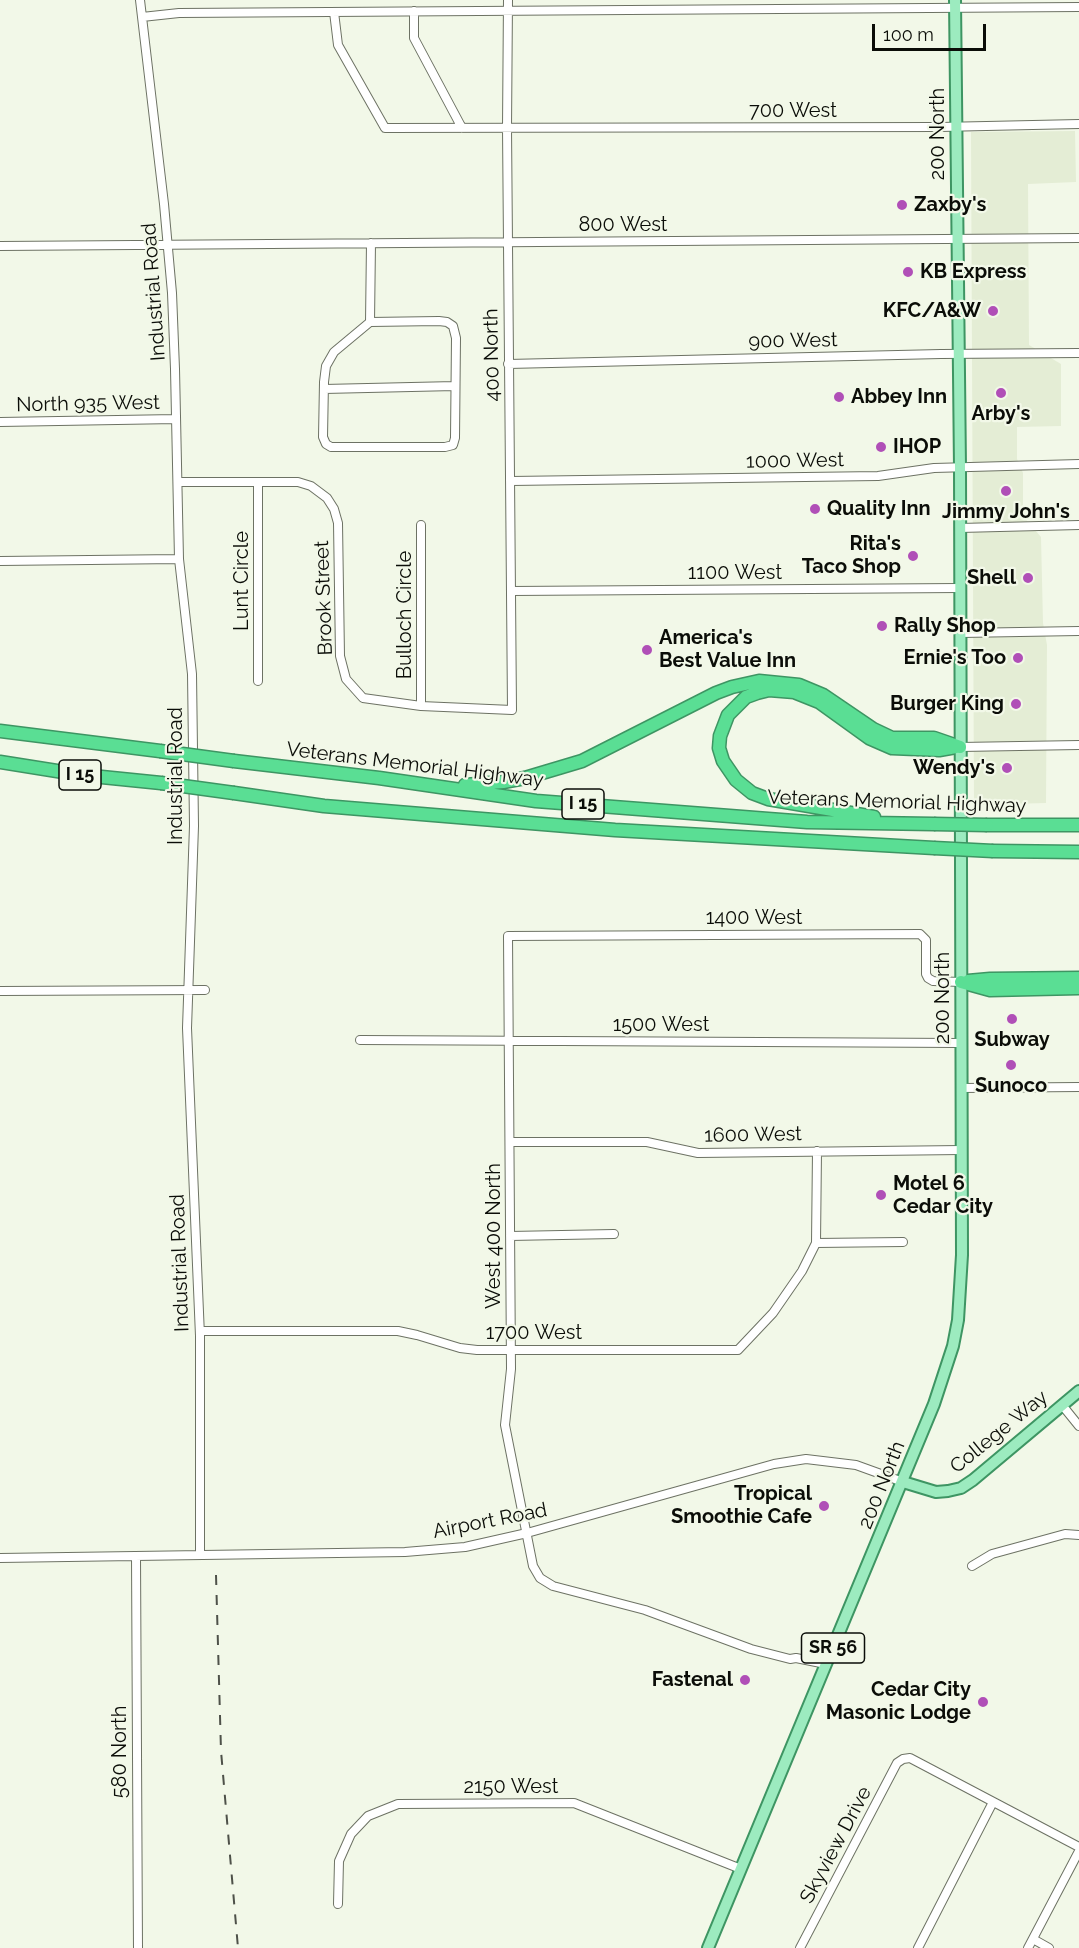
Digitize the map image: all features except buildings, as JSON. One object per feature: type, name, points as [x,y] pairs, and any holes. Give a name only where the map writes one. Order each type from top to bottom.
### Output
[{"type":"highway","points":[[379,778],[445,785],[480,785],[525,778],[582,761],[716,693],[759,681],[799,685],[823,694],[873,729],[892,738],[934,738],[960,747]]},
{"type":"highway","points":[[911,824],[768,798],[752,793],[736,780],[723,761],[719,748],[720,736],[728,715],[746,698],[757,693],[769,690],[795,692],[819,702],[869,738],[892,748],[939,750],[960,747]]},
{"type":"highway","name":"Veterans Memorial Highway","points":[[0,731],[379,778],[536,801],[807,822],[1079,825]]},
{"type":"highway","name":"I 15","points":[[0,762],[82,775],[161,783],[324,806],[421,815],[626,831],[934,849],[1079,852]]},
{"type":"highway","points":[[1017,852],[1079,859]]},
{"type":"highway","points":[[961,982],[990,979],[1079,978]]},
{"type":"highway","points":[[961,982],[990,990],[1079,988]]},
{"type":"main road","name":"200 North","points":[[708,1948],[903,1482],[943,1379],[958,1320],[963,1255],[960,468],[955,4]]},
{"type":"main road","name":"College Way","points":[[903,1482],[936,1492],[961,1488],[1079,1390]]},
{"type":"street","name":"Industrial Road","points":[[140,0],[168,244],[173,321],[179,559],[191,660],[194,826],[188,1057],[200,1331],[200,1555]]},
{"type":"street","name":"400 North","points":[[508,0],[508,364],[512,710]]},
{"type":"street","points":[[142,17],[179,13],[508,11],[955,4],[1079,7]]},
{"type":"street","points":[[414,11],[414,39],[462,128]]},
{"type":"street","name":"700 West","points":[[334,12],[338,45],[386,128],[955,127],[1079,124]]},
{"type":"street","name":"800 West","points":[[0,246],[1079,238]]},
{"type":"street","points":[[370,322],[371,243]]},
{"type":"street","points":[[370,322],[447,322],[453,326],[456,338],[455,438],[453,445],[445,447],[331,447],[326,444],[323,437],[326,366],[334,352],[370,322]]},
{"type":"street","name":"900 West","points":[[508,364],[1079,353]]},
{"type":"street","points":[[324,389],[455,386]]},
{"type":"street","name":"North 935 West","points":[[0,423],[176,419]]},
{"type":"street","name":"1000 West","points":[[511,481],[878,476],[934,468],[1079,464]]},
{"type":"street","name":"Brook Street","points":[[178,482],[305,484],[317,490],[330,503],[338,523],[340,656],[346,679],[363,698],[421,706],[512,710]]},
{"type":"street","name":"Lunt Circle","points":[[258,482],[258,681]]},
{"type":"street","name":"Bulloch Circle","points":[[421,706],[422,525]]},
{"type":"street","points":[[960,528],[1079,525]]},
{"type":"street","points":[[0,561],[179,559]]},
{"type":"street","name":"1100 West","points":[[511,591],[960,588]]},
{"type":"street","points":[[961,633],[1079,631]]},
{"type":"street","points":[[960,747],[1079,745]]},
{"type":"street","name":"1400 West","points":[[508,936],[920,934],[926,940],[928,978],[933,981],[961,982]]},
{"type":"street","name":"West 400 North","points":[[508,936],[511,1350],[506,1435],[533,1566],[540,1578],[554,1586],[645,1610],[751,1649],[790,1659],[796,1658],[826,1664]]},
{"type":"street","points":[[0,991],[205,990]]},
{"type":"street","name":"1500 West","points":[[360,1040],[961,1043]]},
{"type":"street","points":[[961,1088],[1079,1087]]},
{"type":"street","name":"1600 West","points":[[510,1142],[647,1142],[698,1153],[962,1150]]},
{"type":"street","name":"1700 West","points":[[200,1331],[398,1331],[470,1349],[738,1350],[772,1313],[802,1271],[816,1243],[817,1151]]},
{"type":"street","points":[[510,1236],[614,1234]]},
{"type":"street","points":[[816,1243],[903,1242]]},
{"type":"street","points":[[1062,1405],[1079,1426]]},
{"type":"street","name":"Airport Road","points":[[0,1558],[405,1552],[465,1547],[527,1533],[774,1464],[806,1459],[856,1465],[903,1482]]},
{"type":"street","points":[[972,1566],[992,1554],[1065,1534],[1079,1535]]},
{"type":"street","name":"580 North","points":[[136,1556],[138,1948]]},
{"type":"street","name":"Skyview Drive","points":[[800,1948],[897,1763],[910,1758],[993,1802]]},
{"type":"street","points":[[918,1948],[993,1802],[1079,1849],[1028,1948]]},
{"type":"street","name":"2150 West","points":[[338,1904],[339,1861],[351,1834],[368,1816],[398,1804],[574,1803],[741,1869]]},
{"type":"street","points":[[1033,1939],[1049,1948]]},
{"type":"shaded area","points":[[1075,131],[1076,182],[1028,184],[1029,345],[1061,364],[1061,426],[1017,427],[1017,459],[1023,473],[1023,516],[1041,537],[1043,623],[1047,645],[1046,803],[974,805],[971,132]]},
{"type":"railway","points":[[216,1575],[221,1751],[238,1948]]},
{"type":"place","name":"Zaxby's","points":[[902,205]]},
{"type":"place","name":"KB Express","points":[[908,272]]},
{"type":"place","name":"KFC/A&W","points":[[993,311]]},
{"type":"place","name":"Arby's","points":[[1001,393]]},
{"type":"place","name":"Abbey Inn","points":[[839,397]]},
{"type":"place","name":"IHOP","points":[[881,447]]},
{"type":"place","name":"Jimmy John's","points":[[1006,491]]},
{"type":"place","name":"Quality Inn","points":[[815,509]]},
{"type":"place","name":"Rita's Taco Shop","points":[[913,556]]},
{"type":"place","name":"Shell","points":[[1028,578]]},
{"type":"place","name":"Rally Shop","points":[[882,626]]},
{"type":"place","name":"America's Best Value Inn","points":[[647,650]]},
{"type":"place","name":"Ernie's Too","points":[[1018,658]]},
{"type":"place","name":"Burger King","points":[[1016,704]]},
{"type":"place","name":"Wendy's","points":[[1007,768]]},
{"type":"place","name":"Subway","points":[[1012,1019]]},
{"type":"place","name":"Sunoco","points":[[1011,1065]]},
{"type":"place","name":"Motel 6 Cedar City","points":[[881,1195]]},
{"type":"place","name":"Tropical Smoothie Cafe","points":[[824,1506]]},
{"type":"place","name":"Fastenal","points":[[745,1680]]},
{"type":"place","name":"Cedar City Masonic Lodge","points":[[983,1702]]}]
